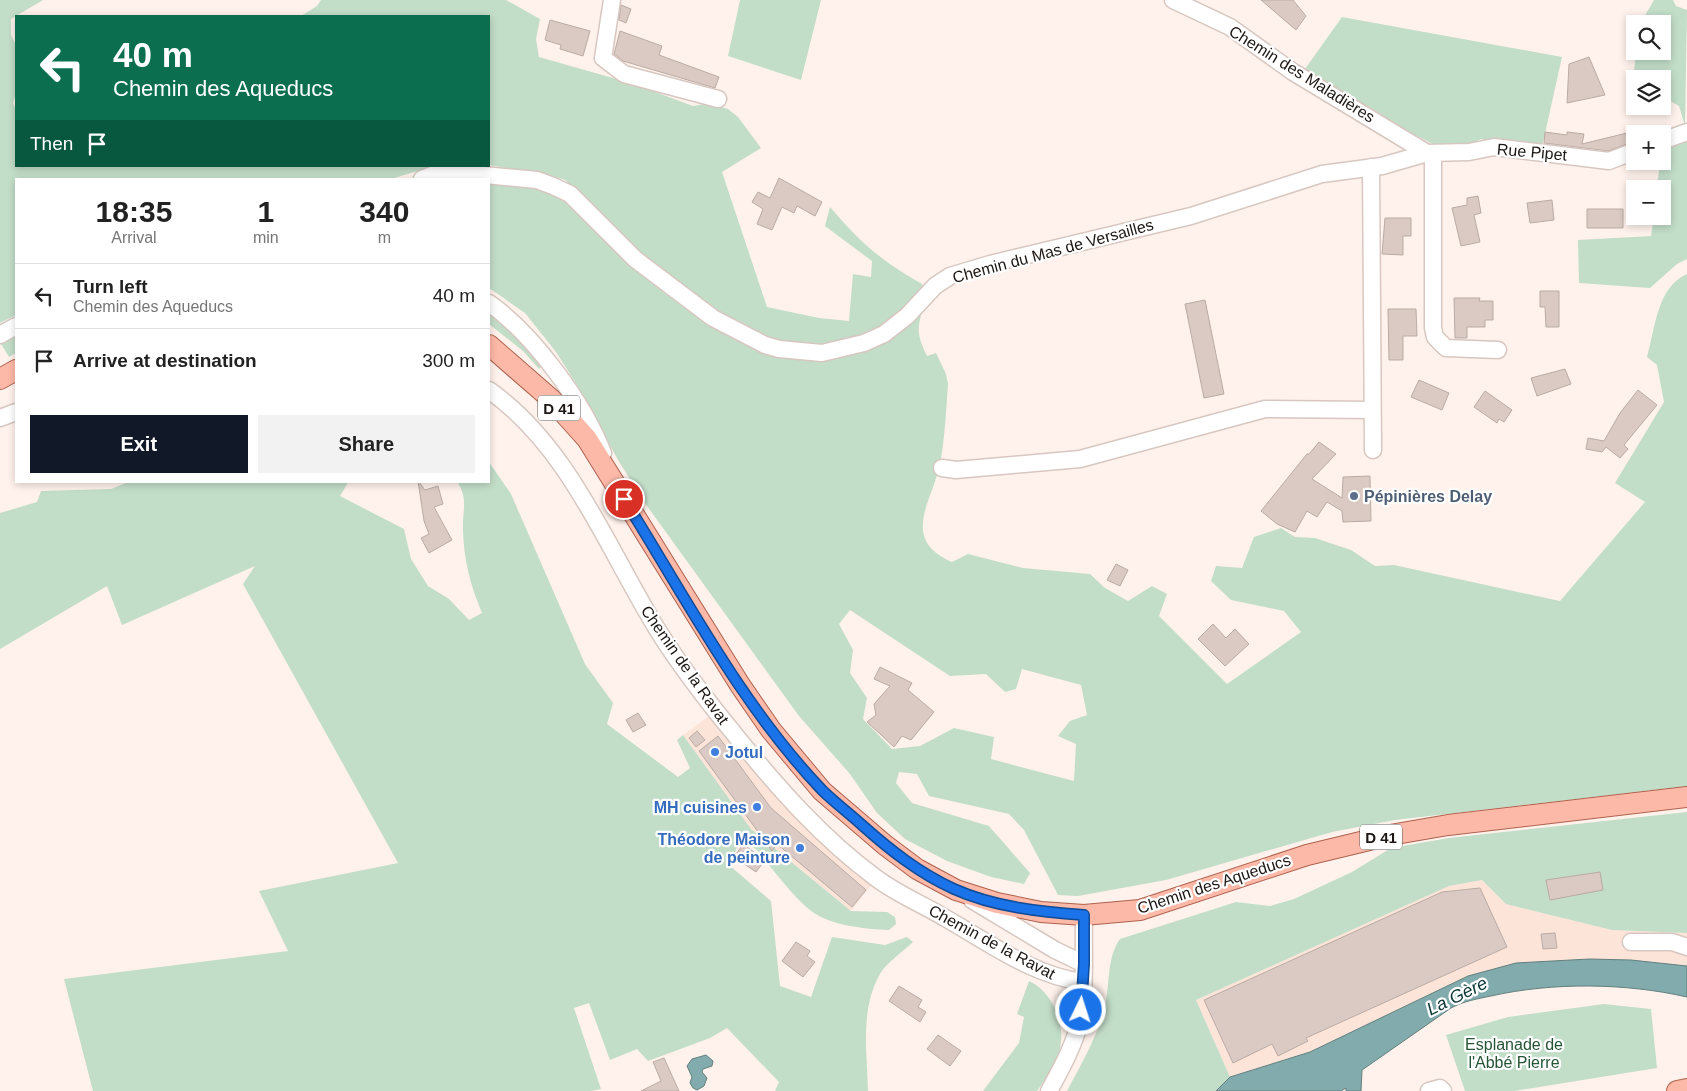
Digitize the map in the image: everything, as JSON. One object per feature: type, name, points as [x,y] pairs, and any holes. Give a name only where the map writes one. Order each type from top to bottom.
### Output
[{"type":"main road","name":"Chemin des Aqueducs","points":[[490,346],[550,399],[587,440],[716,647],[771,730],[822,790],[885,845],[917,869],[956,890],[997,903],[1041,912],[1084,915],[1140,910],[1307,855],[1390,835],[1448,825],[1687,797]]},
{"type":"main road","points":[[0,379],[15,371]]},
{"type":"main road","points":[[1677,1091],[1687,1090]]},
{"type":"street","points":[[612,0],[603,58],[624,74],[718,99]]},
{"type":"street","name":"Chemin des Maladières","points":[[1173,0],[1230,27],[1293,72],[1430,154]]},
{"type":"street","points":[[1671,138],[1687,132]]},
{"type":"street","name":"Rue Pipet","points":[[1430,154],[1494,147],[1609,161],[1626,154]]},
{"type":"street","points":[[1430,154],[1433,328],[1435,337],[1446,348],[1498,350]]},
{"type":"street","name":"Chemin du Mas de Versailles","points":[[424,177],[463,173],[499,175],[537,180],[570,194],[635,260],[697,308],[765,345],[780,349],[822,352],[864,343],[884,334],[907,316],[935,286],[950,276],[990,264],[1191,216],[1322,174],[1371,167],[1430,154]]},
{"type":"street","points":[[1371,167],[1373,450]]},
{"type":"street","points":[[490,304],[518,327],[553,368],[594,430],[615,483]]},
{"type":"street","points":[[0,334],[15,326]]},
{"type":"street","name":"Chemin de la Ravat","points":[[490,391],[512,408],[577,487],[657,629],[705,698],[753,757],[813,825],[838,848],[886,884],[1004,952],[1059,979],[1083,982]]},
{"type":"street","points":[[942,468],[956,470],[1080,459],[1266,409],[1372,410]]},
{"type":"street","points":[[0,418],[15,412]]},
{"type":"street","points":[[956,890],[1055,950],[1084,964]]},
{"type":"street","points":[[1049,1091],[1076,1035],[1080,1020],[1084,964],[1084,915]]},
{"type":"street","points":[[1631,942],[1672,942],[1687,947]]},
{"type":"street","points":[[1429,1091],[1440,1088],[1442,1091]]},
{"type":"shaded area","points":[[709,716],[795,816],[873,883],[851,911],[751,829],[683,735]]},
{"type":"shaded area","points":[[1482,880],[1506,904],[1612,930],[1687,933],[1687,966],[1630,960],[1516,963],[1468,976],[1310,1052],[1230,1077],[1196,1000],[1449,886]]},
{"type":"green space","points":[[0,0],[43,0],[11,19],[11,35],[15,43],[15,96],[13,103],[15,108],[15,167],[431,167],[394,178],[15,178],[15,316],[0,323]]},
{"type":"green space","points":[[321,0],[506,0],[540,19],[536,39],[539,57],[634,84],[693,106],[710,103],[728,109],[738,117],[761,148],[722,172],[767,307],[819,318],[849,321],[853,274],[871,277],[872,261],[825,226],[830,207],[872,250],[894,267],[922,284],[923,291],[918,299],[872,335],[825,346],[764,338],[682,292],[565,180],[490,165],[490,15],[303,15],[317,6]]},
{"type":"green space","points":[[740,0],[821,0],[801,80],[728,56]]},
{"type":"green space","points":[[1654,0],[1673,0],[1676,6],[1687,10],[1685,126],[1679,106],[1671,102],[1671,70],[1634,70],[1635,60],[1671,60],[1671,15],[1645,15]]},
{"type":"green space","points":[[1342,17],[1562,57],[1542,147],[1481,139],[1473,143],[1435,145],[1383,119],[1306,72],[1305,69]]},
{"type":"green space","points":[[1687,136],[1687,259],[1677,264],[1650,288],[1579,283],[1578,240],[1651,236],[1653,225],[1671,225],[1671,180],[1658,180],[1659,170],[1671,170],[1671,143]]},
{"type":"green space","points":[[490,180],[535,186],[568,201],[616,253],[667,295],[735,340],[779,355],[812,358],[859,353],[880,342],[918,312],[921,316],[919,332],[922,346],[927,356],[936,353],[946,374],[948,384],[940,464],[927,505],[923,530],[927,542],[936,553],[952,562],[968,554],[1023,568],[1090,574],[1105,588],[1128,601],[1152,586],[1167,594],[1159,616],[1227,684],[1301,632],[1284,611],[1231,600],[1211,581],[1216,566],[1242,568],[1254,537],[1281,528],[1295,537],[1315,538],[1351,550],[1375,566],[1394,565],[1560,601],[1645,502],[1615,483],[1664,402],[1657,365],[1647,357],[1655,322],[1663,299],[1677,280],[1687,274],[1687,786],[1395,820],[1332,832],[1166,880],[1078,896],[1058,895],[1024,830],[1009,814],[929,796],[917,774],[899,772],[896,783],[912,803],[989,826],[1030,873],[1024,884],[991,877],[947,861],[905,839],[877,813],[850,774],[799,716],[647,506],[618,460],[577,385],[556,352],[525,313],[490,289]],"holes":[[[850,610],[950,676],[986,674],[1005,692],[1016,689],[1022,669],[1081,685],[1087,715],[1070,721],[1058,736],[1076,744],[1074,781],[991,759],[994,737],[954,728],[920,746],[892,749],[863,719],[867,698],[850,673],[853,650],[839,624]]]},
{"type":"green space","points":[[490,312],[528,348],[542,366],[539,369],[523,351],[490,325]]},
{"type":"green space","points":[[15,337],[15,354],[9,357],[1,344]]},
{"type":"green space","points":[[490,463],[511,494],[585,664],[613,703],[607,724],[678,777],[690,768],[677,740],[683,735],[751,829],[851,911],[887,912],[895,917],[896,924],[889,930],[850,926],[831,921],[814,913],[784,884],[769,865],[769,861],[742,837],[729,865],[771,901],[780,986],[811,997],[832,937],[885,945],[907,937],[913,942],[883,970],[874,987],[867,1016],[866,1031],[868,1091],[775,1091],[779,1082],[727,1028],[710,1038],[648,1061],[637,1049],[610,1060],[589,1003],[574,1008],[601,1089],[591,1091],[93,1091],[64,979],[288,951],[259,891],[398,863],[243,584],[255,566],[122,625],[107,586],[0,649],[0,513],[37,502],[41,491],[111,489],[126,483],[348,483],[340,496],[404,529],[411,559],[428,586],[449,599],[469,620],[482,613],[466,562],[463,530],[464,500],[458,483],[490,483]]},
{"type":"green space","points":[[1687,812],[1687,933],[1612,930],[1506,904],[1482,880],[1449,886],[1196,1000],[1230,1077],[1216,1091],[1067,1091],[1100,1024],[1112,956],[1120,939],[1236,902],[1270,906],[1294,899],[1352,872],[1391,848],[1449,838]]},
{"type":"green space","points":[[1029,981],[1046,994],[1057,1014],[1061,1036],[1057,1058],[1037,1091],[983,1091],[1019,1043],[1024,1017],[1017,1014]]},
{"type":"green space","name":"Esplanade de l'Abbé Pierre","points":[[1604,1004],[1651,1009],[1657,1068],[1514,1091],[1465,1091],[1446,1035],[1508,1017]]},
{"type":"water","name":"La Gère","points":[[1589,959],[1631,960],[1687,966],[1687,997],[1639,989],[1589,986],[1564,986],[1515,991],[1466,1002],[1451,1008],[1362,1070],[1361,1091],[1346,1091],[1346,1088],[1341,1091],[1216,1091],[1230,1077],[1310,1052],[1468,976],[1516,963]]},
{"type":"water","points":[[706,1055],[713,1061],[712,1066],[703,1069],[702,1072],[707,1078],[704,1086],[697,1090],[690,1083],[692,1077],[687,1066],[692,1059]]},
{"type":"building","points":[[1261,0],[1293,0],[1306,16],[1296,30]]},
{"type":"building","points":[[621,5],[631,9],[626,23],[619,20]]},
{"type":"building","points":[[550,20],[590,31],[583,56],[560,49],[561,45],[545,40]]},
{"type":"building","points":[[620,31],[662,46],[659,55],[719,77],[715,88],[623,61],[614,54]]},
{"type":"building","points":[[1589,57],[1605,95],[1567,103],[1569,64]]},
{"type":"building","points":[[1545,132],[1567,135],[1567,132],[1584,134],[1582,144],[1626,133],[1626,144],[1608,151],[1544,143]]},
{"type":"building","points":[[779,178],[822,202],[815,216],[797,206],[794,213],[782,207],[772,230],[757,224],[763,209],[752,202],[758,192],[770,198]]},
{"type":"building","points":[[1478,196],[1481,213],[1474,215],[1480,242],[1461,246],[1452,208],[1467,205],[1467,198]]},
{"type":"building","points":[[1552,200],[1554,220],[1530,223],[1527,203]]},
{"type":"building","points":[[1587,209],[1623,209],[1623,228],[1587,228]]},
{"type":"building","points":[[1385,218],[1411,218],[1411,236],[1403,236],[1403,255],[1382,254]]},
{"type":"building","points":[[1540,291],[1559,291],[1559,327],[1546,327],[1545,307],[1540,307]]},
{"type":"building","points":[[1454,298],[1480,298],[1479,301],[1493,301],[1493,320],[1485,320],[1485,327],[1467,327],[1467,338],[1455,338]]},
{"type":"building","points":[[1205,300],[1224,394],[1204,398],[1185,304]]},
{"type":"building","points":[[1388,309],[1416,309],[1417,336],[1403,336],[1403,360],[1389,360]]},
{"type":"building","points":[[1565,369],[1571,384],[1537,396],[1531,378]]},
{"type":"building","points":[[1419,380],[1449,393],[1442,410],[1411,397]]},
{"type":"building","points":[[1638,390],[1657,405],[1624,445],[1628,449],[1620,458],[1606,447],[1602,452],[1586,449],[1588,438],[1604,441],[1620,413]]},
{"type":"building","points":[[1485,391],[1512,410],[1504,422],[1499,419],[1497,423],[1474,407]]},
{"type":"building","points":[[1319,442],[1336,454],[1312,479],[1342,498],[1343,477],[1370,476],[1371,521],[1343,522],[1342,511],[1327,502],[1317,517],[1307,511],[1295,532],[1277,524],[1261,511]]},
{"type":"building","points":[[418,483],[425,490],[438,486],[443,504],[434,507],[452,540],[429,553],[421,538],[429,534],[424,521]]},
{"type":"building","points":[[1116,564],[1128,570],[1120,586],[1107,580]]},
{"type":"building","points":[[1213,624],[1226,638],[1235,629],[1249,644],[1225,666],[1198,639]]},
{"type":"building","points":[[880,667],[912,683],[908,690],[934,712],[911,740],[902,736],[894,747],[867,722],[876,715],[874,704],[890,686],[874,679]]},
{"type":"building","points":[[638,713],[646,725],[633,732],[626,720]]},
{"type":"building","points":[[697,731],[705,740],[696,747],[689,738]]},
{"type":"building","points":[[718,736],[771,808],[866,890],[852,907],[777,844],[772,851],[699,751]]},
{"type":"building","points":[[743,844],[765,860],[756,872],[734,857]]},
{"type":"building","points":[[1600,872],[1603,890],[1550,900],[1546,880]]},
{"type":"building","points":[[1480,888],[1507,947],[1306,1038],[1308,1041],[1278,1056],[1272,1044],[1233,1063],[1204,1000],[1442,892]]},
{"type":"building","points":[[1555,933],[1557,948],[1543,949],[1541,934]]},
{"type":"building","points":[[796,942],[810,951],[807,956],[815,962],[803,977],[782,961]]},
{"type":"building","points":[[899,986],[922,1000],[918,1007],[926,1012],[920,1022],[889,1001]]},
{"type":"building","points":[[938,1035],[961,1051],[950,1066],[927,1049]]},
{"type":"building","points":[[664,1058],[679,1091],[641,1091],[661,1081],[653,1062]]},
{"type":"place","name":"Pépinières Delay","points":[[1354,496]]},
{"type":"place","name":"Jotul","points":[[715,752]]},
{"type":"place","name":"MH cuisines","points":[[757,807]]},
{"type":"place","name":"Théodore Maison de peinture","points":[[800,848]]},
{"type":"route","points":[[624,499],[740,685],[771,730],[822,790],[885,845],[917,869],[956,890],[997,903],[1041,912],[1084,915],[1084,964],[1081,1010]]}]
